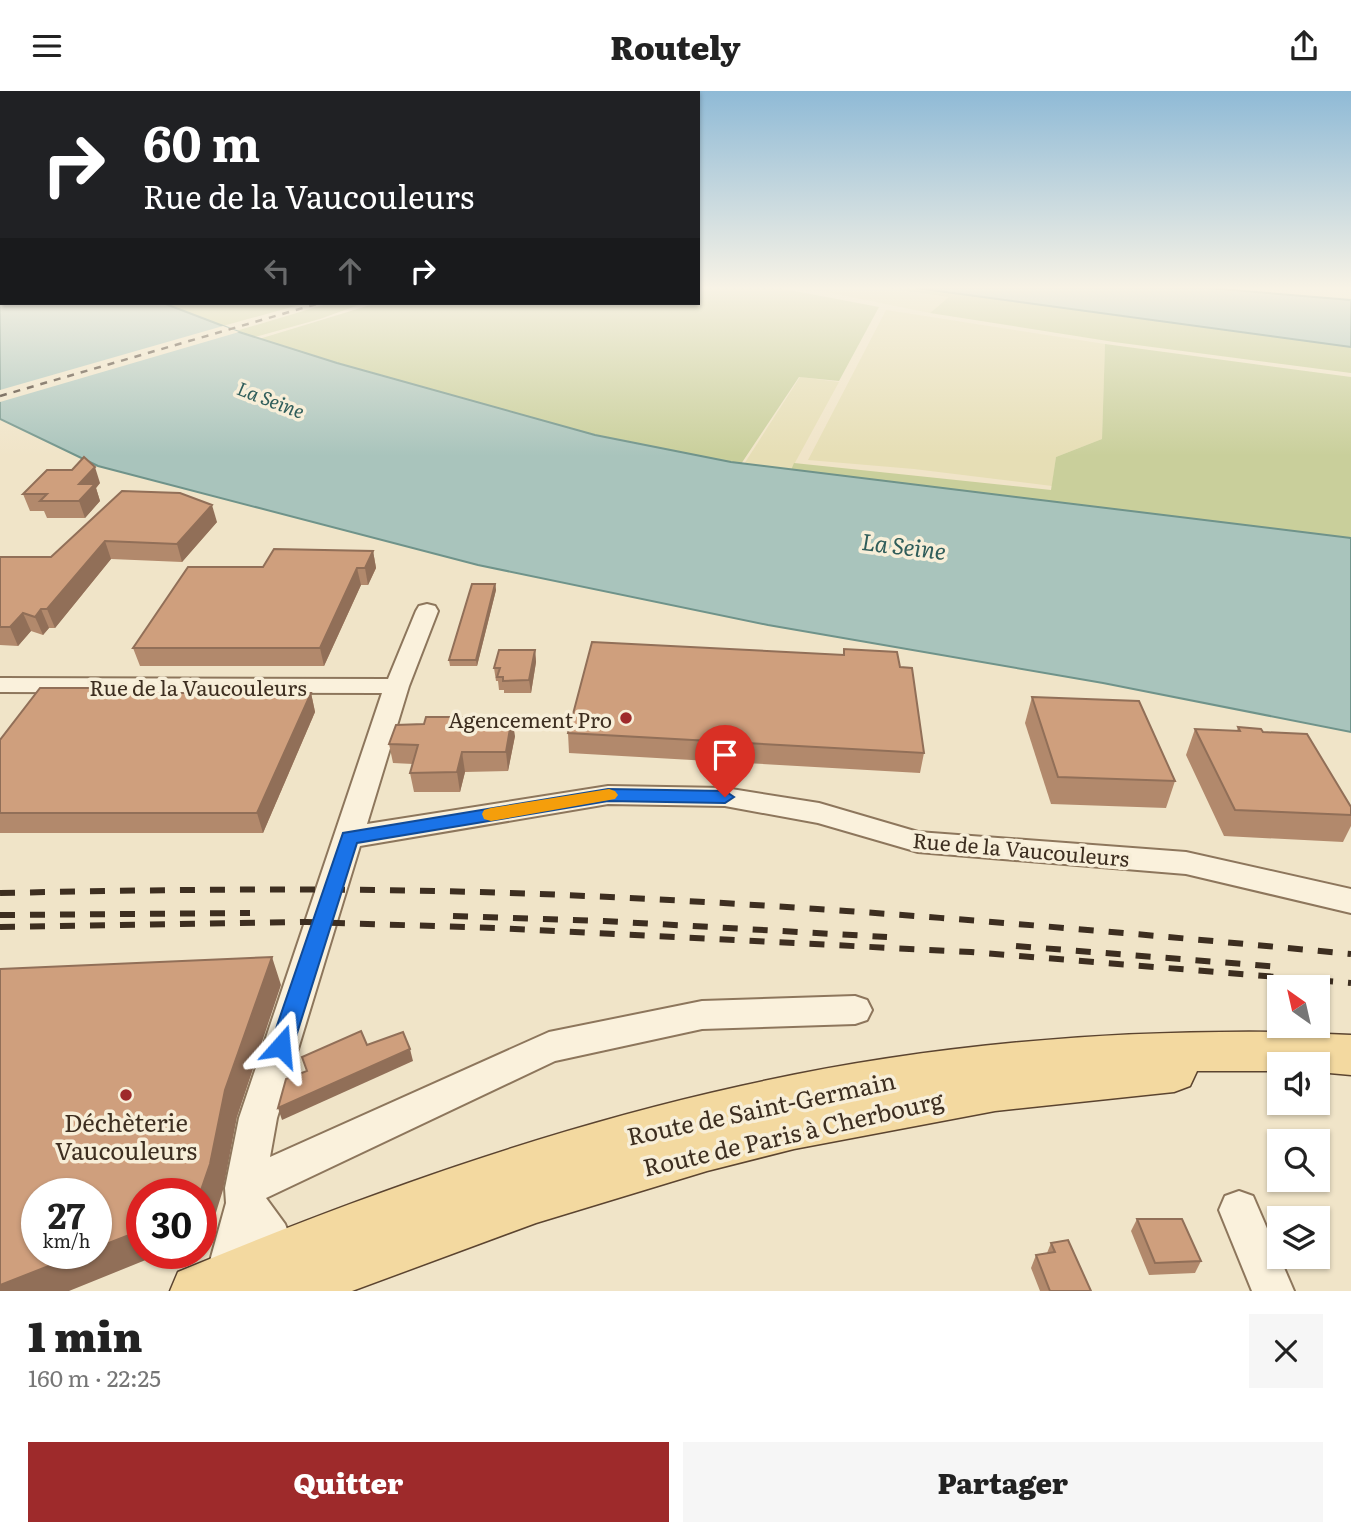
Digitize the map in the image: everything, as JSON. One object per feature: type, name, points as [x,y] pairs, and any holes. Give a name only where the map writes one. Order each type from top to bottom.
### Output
[{"type":"main road","name":"Route de Saint-Germain","points":[[222,1286],[282,1274],[404,1209],[604,1142],[825,1090],[961,1068],[1119,1054],[1269,1050],[1351,1055]]},
{"type":"main road","points":[[1330,1068],[1351,1068]]},
{"type":"main road","name":"Route de Paris à Cherbourg","points":[[282,1274],[455,1226],[583,1181],[781,1130],[900,1105],[1072,1081],[1179,1072],[1267,1069]]},
{"type":"street","points":[[222,1286],[245,1195],[258,1118],[397,686],[427,611]]},
{"type":"street","name":"Rue de la Vaucouleurs","points":[[0,685],[397,686]]},
{"type":"street","name":"Rue de la Vaucouleurs","points":[[350,838],[608,795],[725,797],[819,813],[918,842],[1186,863],[1351,901]]},
{"type":"street","points":[[245,1195],[548,1047],[702,1015],[855,1010]]},
{"type":"street","points":[[245,1195],[271,1238],[282,1274]]},
{"type":"street","points":[[1239,1210],[1273,1291]]},
{"type":"shaded area","points":[[868,344],[1105,344],[1102,439],[1056,457],[1052,486],[914,469],[808,460]]},
{"type":"shaded area","points":[[800,377],[839,382],[791,470],[744,464]]},
{"type":"green space","points":[[275,344],[859,344],[839,381],[799,377],[741,464],[595,435]]},
{"type":"green space","points":[[1105,344],[1351,377],[1351,538],[791,470],[794,463],[1051,490],[1056,457],[1102,439]]},
{"type":"green space","points":[[1129,344],[1329,344],[1351,347],[1351,373]]},
{"type":"water","name":"La Seine","points":[[0,344],[277,344],[595,435],[731,462],[1351,538],[1351,732],[1103,683],[768,625],[478,565],[98,466],[0,419]]},
{"type":"water","points":[[1329,344],[1351,344],[1351,347]]},
{"type":"pier","points":[[160,344],[198,344],[0,402],[0,390]]},
{"type":"building","points":[[84,457],[95,467],[79,484],[95,484],[79,501],[40,501],[47,494],[23,494],[47,470],[72,470]]},
{"type":"building","points":[[122,491],[180,493],[212,505],[177,544],[105,541],[47,609],[41,609],[35,617],[23,613],[10,627],[0,627],[0,557],[51,557]]},
{"type":"building","points":[[274,549],[373,551],[365,568],[357,568],[320,648],[133,648],[188,567],[263,567]]},
{"type":"building","points":[[472,584],[495,584],[476,660],[449,660]]},
{"type":"building","points":[[592,642],[844,655],[844,649],[897,652],[900,667],[912,668],[924,753],[568,733]]},
{"type":"building","points":[[499,650],[535,650],[529,680],[503,681],[503,677],[497,677],[500,668],[494,668]]},
{"type":"building","points":[[40,688],[123,688],[120,693],[311,693],[257,813],[0,813],[0,740]]},
{"type":"building","points":[[1032,697],[1139,701],[1175,781],[1058,777]]},
{"type":"building","points":[[426,717],[512,717],[506,752],[462,752],[457,772],[410,773],[418,745],[389,744],[396,725],[424,724]]},
{"type":"building","points":[[1238,727],[1261,729],[1263,732],[1307,734],[1351,807],[1351,815],[1235,810],[1195,729],[1240,731]]},
{"type":"building","name":"Déchèterie Vaucouleurs","points":[[272,957],[225,1090],[205,1178],[126,1178],[126,1236],[112,1242],[112,1178],[21,1178],[21,1269],[41,1269],[0,1285],[0,969]]},
{"type":"building","points":[[361,1031],[367,1045],[403,1032],[410,1049],[278,1108],[286,1079],[307,1071],[302,1057]]},
{"type":"building","points":[[1137,1219],[1182,1219],[1201,1261],[1155,1263]]},
{"type":"building","points":[[1068,1240],[1091,1291],[1050,1291],[1036,1255],[1055,1252],[1051,1243]]},
{"type":"railway","points":[[0,396],[179,344]]},
{"type":"railway","points":[[0,893],[282,889],[564,895],[958,919],[1351,954]]},
{"type":"railway","points":[[0,915],[250,913]]},
{"type":"railway","points":[[453,916],[604,921],[887,937]]},
{"type":"railway","points":[[0,927],[307,922],[495,928],[971,952],[1351,983]]},
{"type":"railway","points":[[1016,946],[1281,967]]},
{"type":"slow traffic","points":[[491,814],[609,795]]},
{"type":"place","name":"Agencement Pro","points":[[626,718]]},
{"type":"place","name":"Déchèterie Vaucouleurs","points":[[126,1095]]},
{"type":"route","points":[[281,1046],[350,838],[608,795],[725,797]]}]
